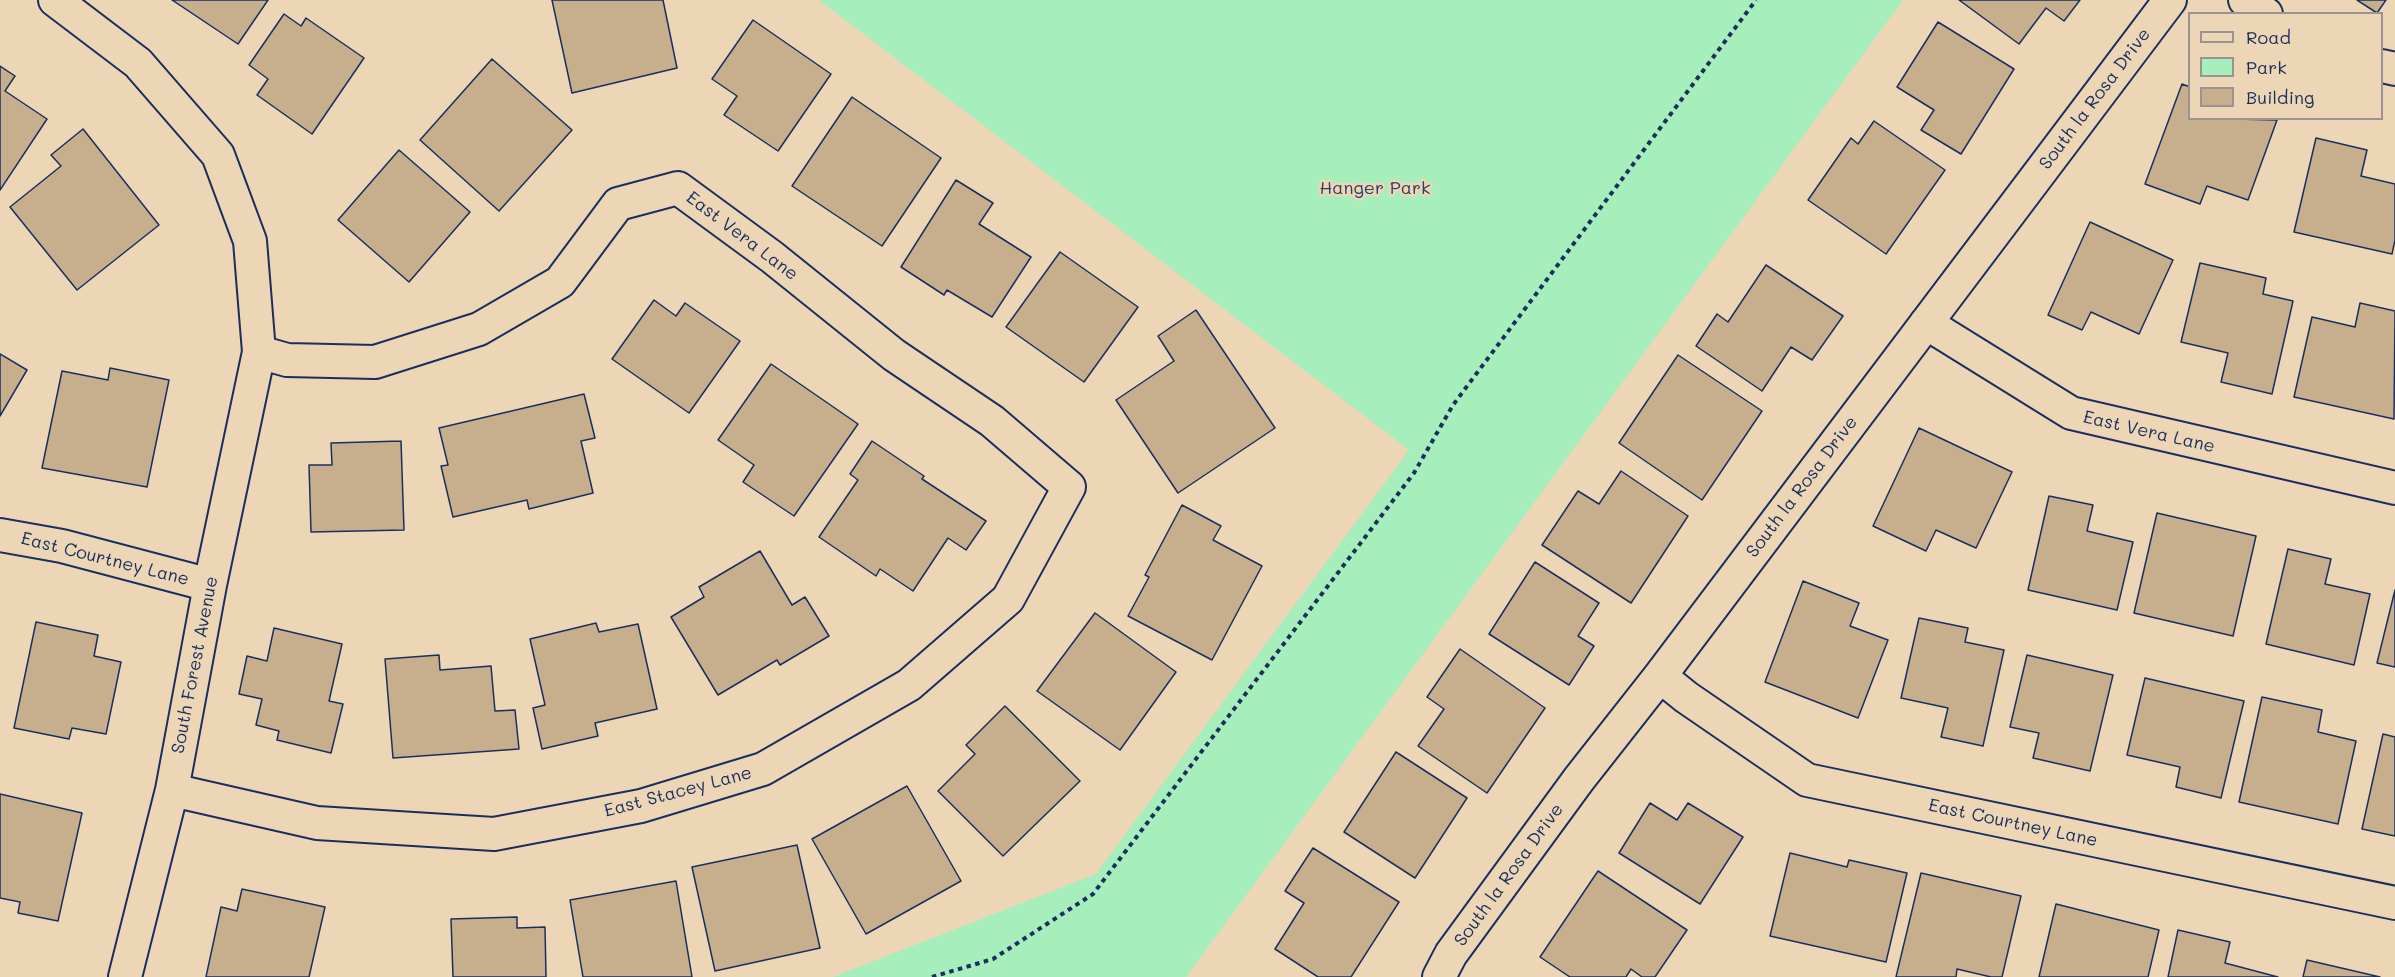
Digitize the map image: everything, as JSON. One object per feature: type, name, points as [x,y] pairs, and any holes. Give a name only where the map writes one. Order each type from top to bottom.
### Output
[{"type":"street","points":[[55,0],[138,63],[218,155],[250,241],[259,352]]},
{"type":"street","name":"South la Rosa Drive","points":[[1440,977],[1451,954],[1579,779],[1660,676],[2170,0]]},
{"type":"street","points":[[2245,0],[2263,12]]},
{"type":"street","name":"East Vera Lane","points":[[259,352],[287,360],[375,362],[479,329],[560,282],[618,204],[678,188],[772,257],[894,355],[992,421],[1069,487]]},
{"type":"street","name":"East Vera Lane","points":[[1926,323],[2071,413],[2395,488]]},
{"type":"street","name":"South Forest Avenue","points":[[125,977],[172,790],[210,585],[259,352]]},
{"type":"street","name":"East Stacey Lane","points":[[172,790],[317,823],[494,834],[640,806],[763,769],[909,685],[1008,599],[1069,487]]},
{"type":"street","name":"East Courtney Lane","points":[[0,534],[62,546],[210,585]]},
{"type":"street","name":"East Courtney Lane","points":[[1660,676],[1686,697],[1807,780],[2395,903]]},
{"type":"path","points":[[932,977],[993,959],[1093,894],[1414,473],[1453,405],[1756,0]]},
{"type":"green space","name":"Hanger Park","points":[[819,0],[1903,0],[1186,977],[833,977],[1096,874],[1409,450]]},
{"type":"building","points":[[172,0],[268,0],[238,44]]},
{"type":"building","points":[[552,0],[663,0],[677,68],[572,93]]},
{"type":"building","points":[[1959,0],[2080,0],[2064,21],[2046,8],[2019,44]]},
{"type":"building","points":[[2357,0],[2386,0],[2375,12]]},
{"type":"building","points":[[284,14],[301,26],[306,18],[364,58],[312,134],[257,95],[268,79],[249,65]]},
{"type":"building","points":[[753,20],[831,74],[778,151],[724,115],[737,96],[712,79]]},
{"type":"building","points":[[1938,22],[2014,69],[1961,154],[1921,130],[1934,110],[1897,87]]},
{"type":"building","points":[[492,59],[572,130],[499,211],[420,140]]},
{"type":"building","points":[[0,66],[15,76],[5,91],[47,119],[0,190]]},
{"type":"building","points":[[2182,84],[2188,86],[2188,120],[2277,120],[2248,200],[2207,186],[2200,204],[2145,184]]},
{"type":"building","points":[[852,97],[941,158],[882,246],[792,186]]},
{"type":"building","points":[[1874,121],[1945,170],[1886,254],[1808,200],[1851,138],[1858,144]]},
{"type":"building","points":[[83,129],[159,225],[77,290],[10,207],[61,166],[51,155]]},
{"type":"building","points":[[2316,138],[2367,150],[2361,176],[2395,184],[2395,240],[2392,254],[2294,232]]},
{"type":"building","points":[[399,150],[470,212],[409,282],[338,220]]},
{"type":"building","points":[[956,180],[993,203],[979,224],[1031,257],[992,317],[947,290],[944,295],[901,267]]},
{"type":"building","points":[[2090,222],[2173,260],[2139,334],[2091,312],[2082,330],[2048,315]]},
{"type":"building","points":[[1060,252],[1138,307],[1084,382],[1006,327]]},
{"type":"building","points":[[2200,263],[2266,278],[2263,294],[2293,301],[2272,394],[2221,382],[2228,353],[2181,342]]},
{"type":"building","points":[[1766,265],[1843,316],[1812,360],[1791,347],[1762,391],[1696,346],[1717,314],[1728,322]]},
{"type":"building","points":[[654,300],[676,316],[685,303],[740,341],[689,413],[612,359]]},
{"type":"building","points":[[2360,303],[2395,311],[2394,419],[2294,397],[2312,317],[2355,327]]},
{"type":"building","points":[[1196,310],[1275,428],[1178,493],[1116,400],[1174,361],[1158,336]]},
{"type":"building","points":[[0,354],[27,370],[0,416]]},
{"type":"building","points":[[1678,355],[1762,411],[1702,500],[1619,443]]},
{"type":"building","points":[[771,364],[858,424],[794,516],[743,482],[754,465],[718,440]]},
{"type":"building","points":[[110,368],[169,380],[147,487],[42,468],[62,371],[108,380]]},
{"type":"building","points":[[584,394],[595,438],[581,441],[593,493],[529,509],[527,500],[453,517],[441,466],[448,465],[439,428]]},
{"type":"building","points":[[1919,428],[2012,472],[1976,548],[1936,530],[1926,551],[1873,526]]},
{"type":"building","points":[[401,441],[404,530],[311,532],[309,465],[332,465],[331,443]]},
{"type":"building","points":[[872,441],[924,476],[922,479],[986,521],[966,550],[948,538],[913,591],[880,569],[876,576],[819,537],[858,480],[850,474]]},
{"type":"building","points":[[1621,471],[1688,516],[1631,603],[1542,545],[1578,491],[1599,504]]},
{"type":"building","points":[[2049,496],[2093,505],[2087,531],[2133,542],[2117,610],[2028,590]]},
{"type":"building","points":[[1182,505],[1221,526],[1213,540],[1262,566],[1212,660],[1128,616],[1149,577],[1145,575]]},
{"type":"building","points":[[2157,513],[2256,536],[2233,636],[2134,613]]},
{"type":"building","points":[[2288,549],[2331,559],[2325,584],[2370,594],[2354,665],[2266,644]]},
{"type":"building","points":[[760,551],[792,605],[805,597],[829,636],[780,665],[777,660],[718,695],[671,617],[704,597],[699,587]]},
{"type":"building","points":[[1535,562],[1599,603],[1578,636],[1594,646],[1569,685],[1489,634]]},
{"type":"building","points":[[1803,581],[1859,603],[1850,626],[1888,640],[1858,718],[1765,682]]},
{"type":"building","points":[[2395,590],[2395,667],[2377,663]]},
{"type":"building","points":[[1095,613],[1176,672],[1120,750],[1037,691]]},
{"type":"building","points":[[1919,618],[1968,628],[1965,642],[2004,650],[1983,746],[1941,737],[1948,708],[1901,698]]},
{"type":"building","points":[[36,622],[98,635],[94,656],[121,662],[106,734],[72,728],[69,739],[14,728]]},
{"type":"building","points":[[596,623],[599,632],[638,624],[657,709],[595,723],[598,736],[542,749],[533,708],[545,705],[530,639]]},
{"type":"building","points":[[274,628],[342,644],[329,701],[343,704],[331,753],[277,740],[279,731],[256,725],[262,699],[239,694],[247,656],[267,661]]},
{"type":"building","points":[[1460,649],[1545,708],[1487,793],[1418,746],[1444,709],[1427,697]]},
{"type":"building","points":[[439,655],[440,670],[491,666],[495,711],[515,710],[519,749],[393,758],[385,659]]},
{"type":"building","points":[[2027,655],[2113,675],[2090,771],[2033,758],[2039,733],[2010,727]]},
{"type":"building","points":[[2145,678],[2244,701],[2221,798],[2176,787],[2180,767],[2127,755]]},
{"type":"building","points":[[2262,697],[2322,710],[2318,732],[2356,741],[2338,824],[2239,802]]},
{"type":"building","points":[[1005,706],[1080,781],[1003,856],[938,791],[975,754],[966,745]]},
{"type":"building","points":[[2383,734],[2395,737],[2395,836],[2362,829]]},
{"type":"building","points":[[1396,752],[1467,798],[1415,878],[1344,832]]},
{"type":"building","points":[[907,786],[961,881],[866,934],[812,839]]},
{"type":"building","points":[[0,794],[82,813],[58,921],[18,913],[20,902],[0,898]]},
{"type":"building","points":[[1650,803],[1677,820],[1688,803],[1743,837],[1700,904],[1619,853]]},
{"type":"building","points":[[797,845],[820,948],[715,971],[692,867]]},
{"type":"building","points":[[1313,848],[1399,902],[1351,977],[1318,977],[1275,949],[1304,903],[1285,891]]},
{"type":"building","points":[[1790,853],[1847,867],[1849,860],[1907,873],[1886,962],[1770,936]]},
{"type":"building","points":[[1598,871],[1687,930],[1655,977],[1642,977],[1631,969],[1626,977],[1570,977],[1540,957]]},
{"type":"building","points":[[1921,873],[2021,896],[2002,977],[1991,977],[1957,969],[1956,977],[1896,977]]},
{"type":"building","points":[[676,881],[692,977],[583,977],[570,900]]},
{"type":"building","points":[[242,889],[325,907],[309,977],[206,977],[221,907],[237,911]]},
{"type":"building","points":[[2056,904],[2159,930],[2148,977],[2039,977]]},
{"type":"building","points":[[517,917],[517,928],[545,927],[546,977],[453,977],[451,919]]},
{"type":"building","points":[[2178,930],[2230,942],[2225,963],[2278,977],[2168,977]]},
{"type":"building","points":[[2307,960],[2380,977],[2303,977]]}]
